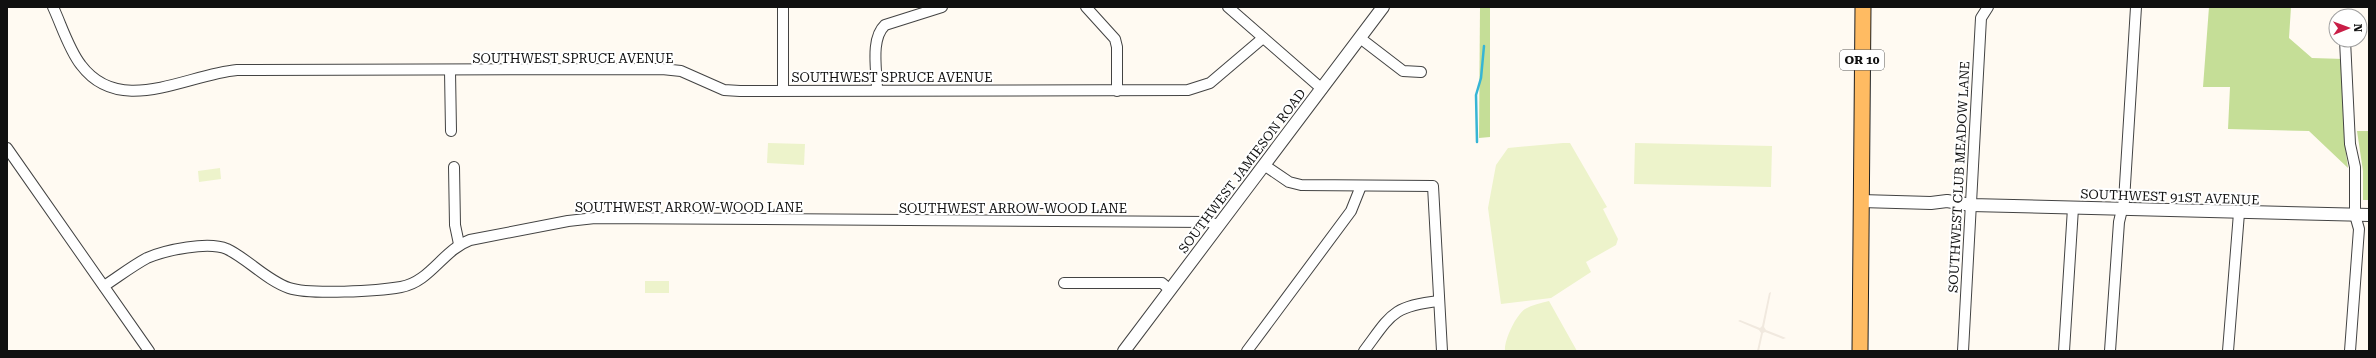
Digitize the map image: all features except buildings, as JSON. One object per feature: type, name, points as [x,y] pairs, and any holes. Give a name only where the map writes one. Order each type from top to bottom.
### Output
[{"type":"main road","name":"OR 10","points":[[1860,351],[1863,7]]},
{"type":"street","name":"SOUTHWEST SPRUCE AVENUE","points":[[53,7],[79,63],[92,79],[104,87],[121,91],[159,88],[186,82],[201,76],[237,70],[450,71],[662,69],[681,71],[724,90],[1188,90],[1203,87],[1263,38]]},
{"type":"street","points":[[783,7],[783,90]]},
{"type":"street","points":[[877,90],[876,38],[880,30],[885,25],[942,7]]},
{"type":"street","points":[[1086,7],[1114,39],[1117,47],[1117,91]]},
{"type":"street","points":[[1228,7],[1322,89]]},
{"type":"street","name":"SOUTHWEST JAMIESON ROAD","points":[[1124,351],[1383,7]]},
{"type":"street","name":"SOUTHWEST CLUB MEADOW LANE","points":[[1963,351],[1981,18],[1988,7]]},
{"type":"street","points":[[2110,351],[2119,222],[2122,209],[2136,7]]},
{"type":"street","points":[[1360,38],[1403,71],[1421,72]]},
{"type":"street","points":[[2345,48],[2350,144],[2355,167],[2355,215],[2359,229],[2350,351]]},
{"type":"street","points":[[450,71],[451,132]]},
{"type":"street","points":[[7,148],[149,351]]},
{"type":"street","points":[[1264,165],[1289,182],[1302,185],[1432,186],[1442,351]]},
{"type":"street","points":[[454,167],[455,225],[460,244]]},
{"type":"street","points":[[1247,351],[1351,211],[1361,186]]},
{"type":"street","name":"SOUTHWEST 91ST AVENUE","points":[[1861,201],[1931,203],[1946,208],[1971,205],[2239,213],[2369,215]]},
{"type":"street","points":[[2064,351],[2074,208]]},
{"type":"street","points":[[2228,351],[2239,213]]},
{"type":"street","name":"SOUTHWEST ARROW-WOOD LANE","points":[[104,286],[150,257],[204,244],[228,250],[288,288],[305,291],[386,289],[403,286],[428,274],[460,244],[470,240],[568,221],[595,218],[1201,222],[1218,225]]},
{"type":"street","points":[[1064,283],[1162,283],[1170,290]]},
{"type":"street","points":[[1364,351],[1387,320],[1396,312],[1405,307],[1439,301]]},
{"type":"green space","points":[[1480,7],[1490,7],[1490,137],[1479,138]]},
{"type":"green space","points":[[2209,7],[2291,7],[2289,38],[2312,58],[2344,59],[2345,146],[2348,168],[2309,131],[2228,129],[2230,87],[2203,87]]},
{"type":"green space","points":[[2357,131],[2369,131],[2369,200],[2363,200],[2363,171]]},
{"type":"green space","points":[[768,143],[805,144],[804,165],[767,163]]},
{"type":"green space","points":[[1570,143],[1607,207],[1603,209],[1618,239],[1616,245],[1586,262],[1591,272],[1551,298],[1501,304],[1488,208],[1496,165],[1508,148]]},
{"type":"green space","points":[[1635,143],[1772,146],[1771,187],[1634,184]]},
{"type":"green space","points":[[220,168],[221,179],[199,182],[198,171]]},
{"type":"green space","points":[[645,281],[669,281],[669,293],[645,293]]},
{"type":"green space","points":[[1549,301],[1577,351],[1505,351],[1506,341],[1514,322],[1522,312],[1531,306]]},
{"type":"shaded area","points":[[1771,292],[1764,327],[1766,330],[1786,338],[1783,339],[1765,332],[1763,333],[1759,351],[1757,351],[1761,333],[1759,330],[1738,321],[1740,320],[1760,328],[1762,326],[1769,293]]},
{"type":"waterway","points":[[1477,142],[1476,95],[1481,78],[1484,46]]}]
